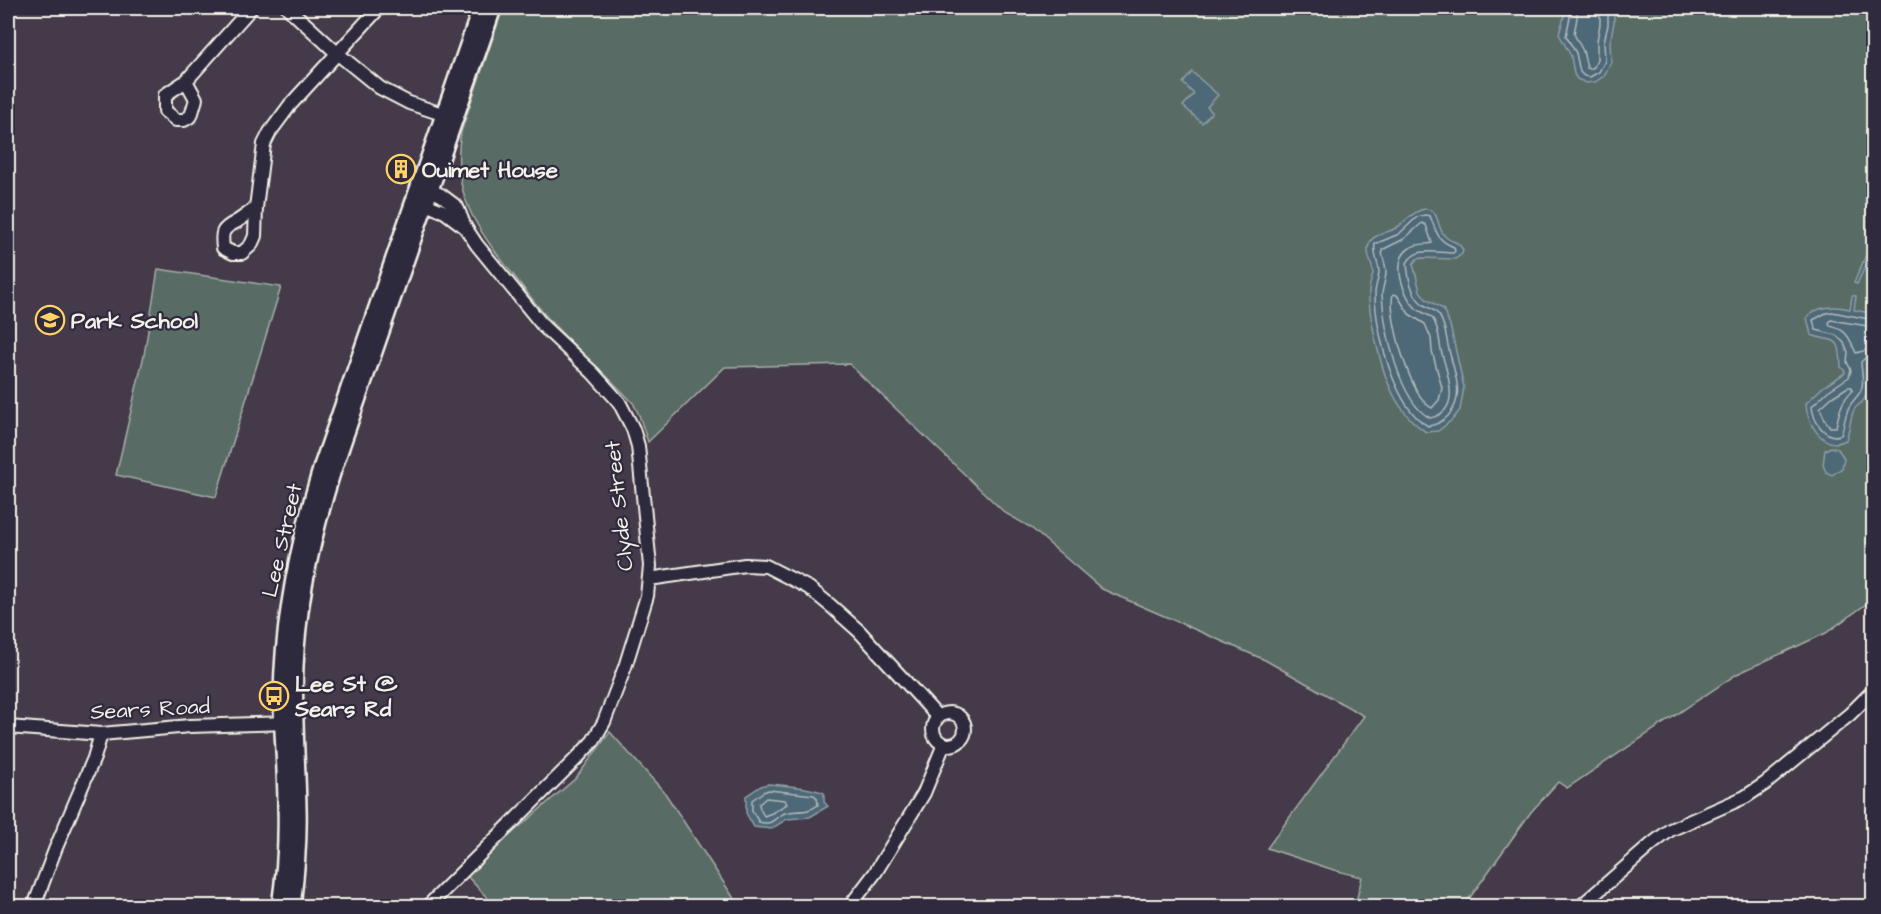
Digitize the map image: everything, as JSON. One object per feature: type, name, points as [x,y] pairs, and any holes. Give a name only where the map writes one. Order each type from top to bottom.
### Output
[{"type":"main road","points":[[422,194],[449,116],[481,8]]},
{"type":"main road","points":[[449,116],[493,8]]},
{"type":"main road","name":"Lee Street","points":[[280,906],[286,825],[289,723],[296,643],[306,576],[317,524],[333,470],[422,194]]},
{"type":"main road","name":"Lee Street","points":[[289,723],[298,825],[292,906]]},
{"type":"street","points":[[186,81],[251,8]]},
{"type":"street","points":[[288,8],[338,54],[389,94],[449,116]]},
{"type":"street","points":[[256,208],[264,144],[270,132],[290,105],[379,8]]},
{"type":"street","name":"Clyde Street","points":[[422,194],[465,227],[480,249],[544,327],[593,373],[619,402],[633,429],[638,446],[650,566],[647,596],[626,668],[600,731],[577,758],[428,906]]},
{"type":"street","points":[[649,579],[745,565],[766,566],[809,588],[831,606],[859,631],[938,717]]},
{"type":"street","points":[[1581,906],[1670,830],[1745,797],[1766,783],[1850,714],[1874,690]]},
{"type":"street","points":[[943,714],[953,714],[958,716],[964,724],[964,729],[961,738],[953,744],[944,744],[936,738],[933,725],[943,714]]},
{"type":"street","name":"Sears Road","points":[[8,727],[101,734],[190,726],[289,723]]},
{"type":"street","points":[[34,906],[94,758],[101,734]]},
{"type":"street","points":[[850,906],[875,873],[924,792],[944,744]]},
{"type":"green space","points":[[503,8],[1873,8],[1873,599],[1826,633],[1737,674],[1567,788],[1558,782],[1531,812],[1464,906],[1355,906],[1362,877],[1267,848],[1364,716],[1265,660],[1102,589],[1030,527],[1005,513],[849,364],[725,367],[648,442],[633,403],[555,326],[532,299],[487,240],[469,208],[463,191],[459,173],[461,132]]},
{"type":"green space","points":[[158,269],[281,287],[216,497],[116,475],[144,355]]},
{"type":"green space","points":[[610,732],[665,793],[739,906],[495,906],[465,874],[576,778]]},
{"type":"water","points":[[1564,8],[1614,8],[1610,42],[1611,62],[1604,76],[1595,82],[1586,83],[1577,79],[1574,74],[1571,56],[1559,34]]},
{"type":"water","points":[[1192,72],[1218,95],[1207,107],[1212,112],[1202,123],[1183,106],[1194,94],[1183,83]]},
{"type":"water","points":[[1424,209],[1434,212],[1443,234],[1463,250],[1462,254],[1455,259],[1422,258],[1417,259],[1413,264],[1420,291],[1426,299],[1443,309],[1450,325],[1464,387],[1460,410],[1453,419],[1438,431],[1426,432],[1404,412],[1384,372],[1370,310],[1369,289],[1373,269],[1368,254],[1368,246],[1374,238],[1394,229]]},
{"type":"water","points":[[1873,209],[1873,236],[1869,258],[1857,284],[1854,283],[1866,255]]},
{"type":"water","points":[[1852,296],[1856,296],[1854,310],[1870,313],[1873,317],[1873,361],[1867,365],[1869,379],[1867,394],[1854,410],[1846,440],[1838,443],[1823,439],[1817,433],[1809,418],[1806,403],[1823,387],[1845,373],[1841,367],[1840,349],[1832,340],[1811,335],[1807,318],[1821,309],[1833,307],[1850,309]]},
{"type":"water","points":[[1831,447],[1838,449],[1844,458],[1842,468],[1832,475],[1826,472],[1823,465],[1825,450]]},
{"type":"water","points":[[768,784],[819,791],[824,793],[824,802],[828,806],[810,817],[787,819],[771,829],[754,827],[746,813],[746,796]]},
{"type":"place","name":"Ouimet House","points":[[401,169]]},
{"type":"place","name":"Park School","points":[[50,320]]},
{"type":"place","name":"Lee St @ Sears Rd","points":[[274,696]]}]
